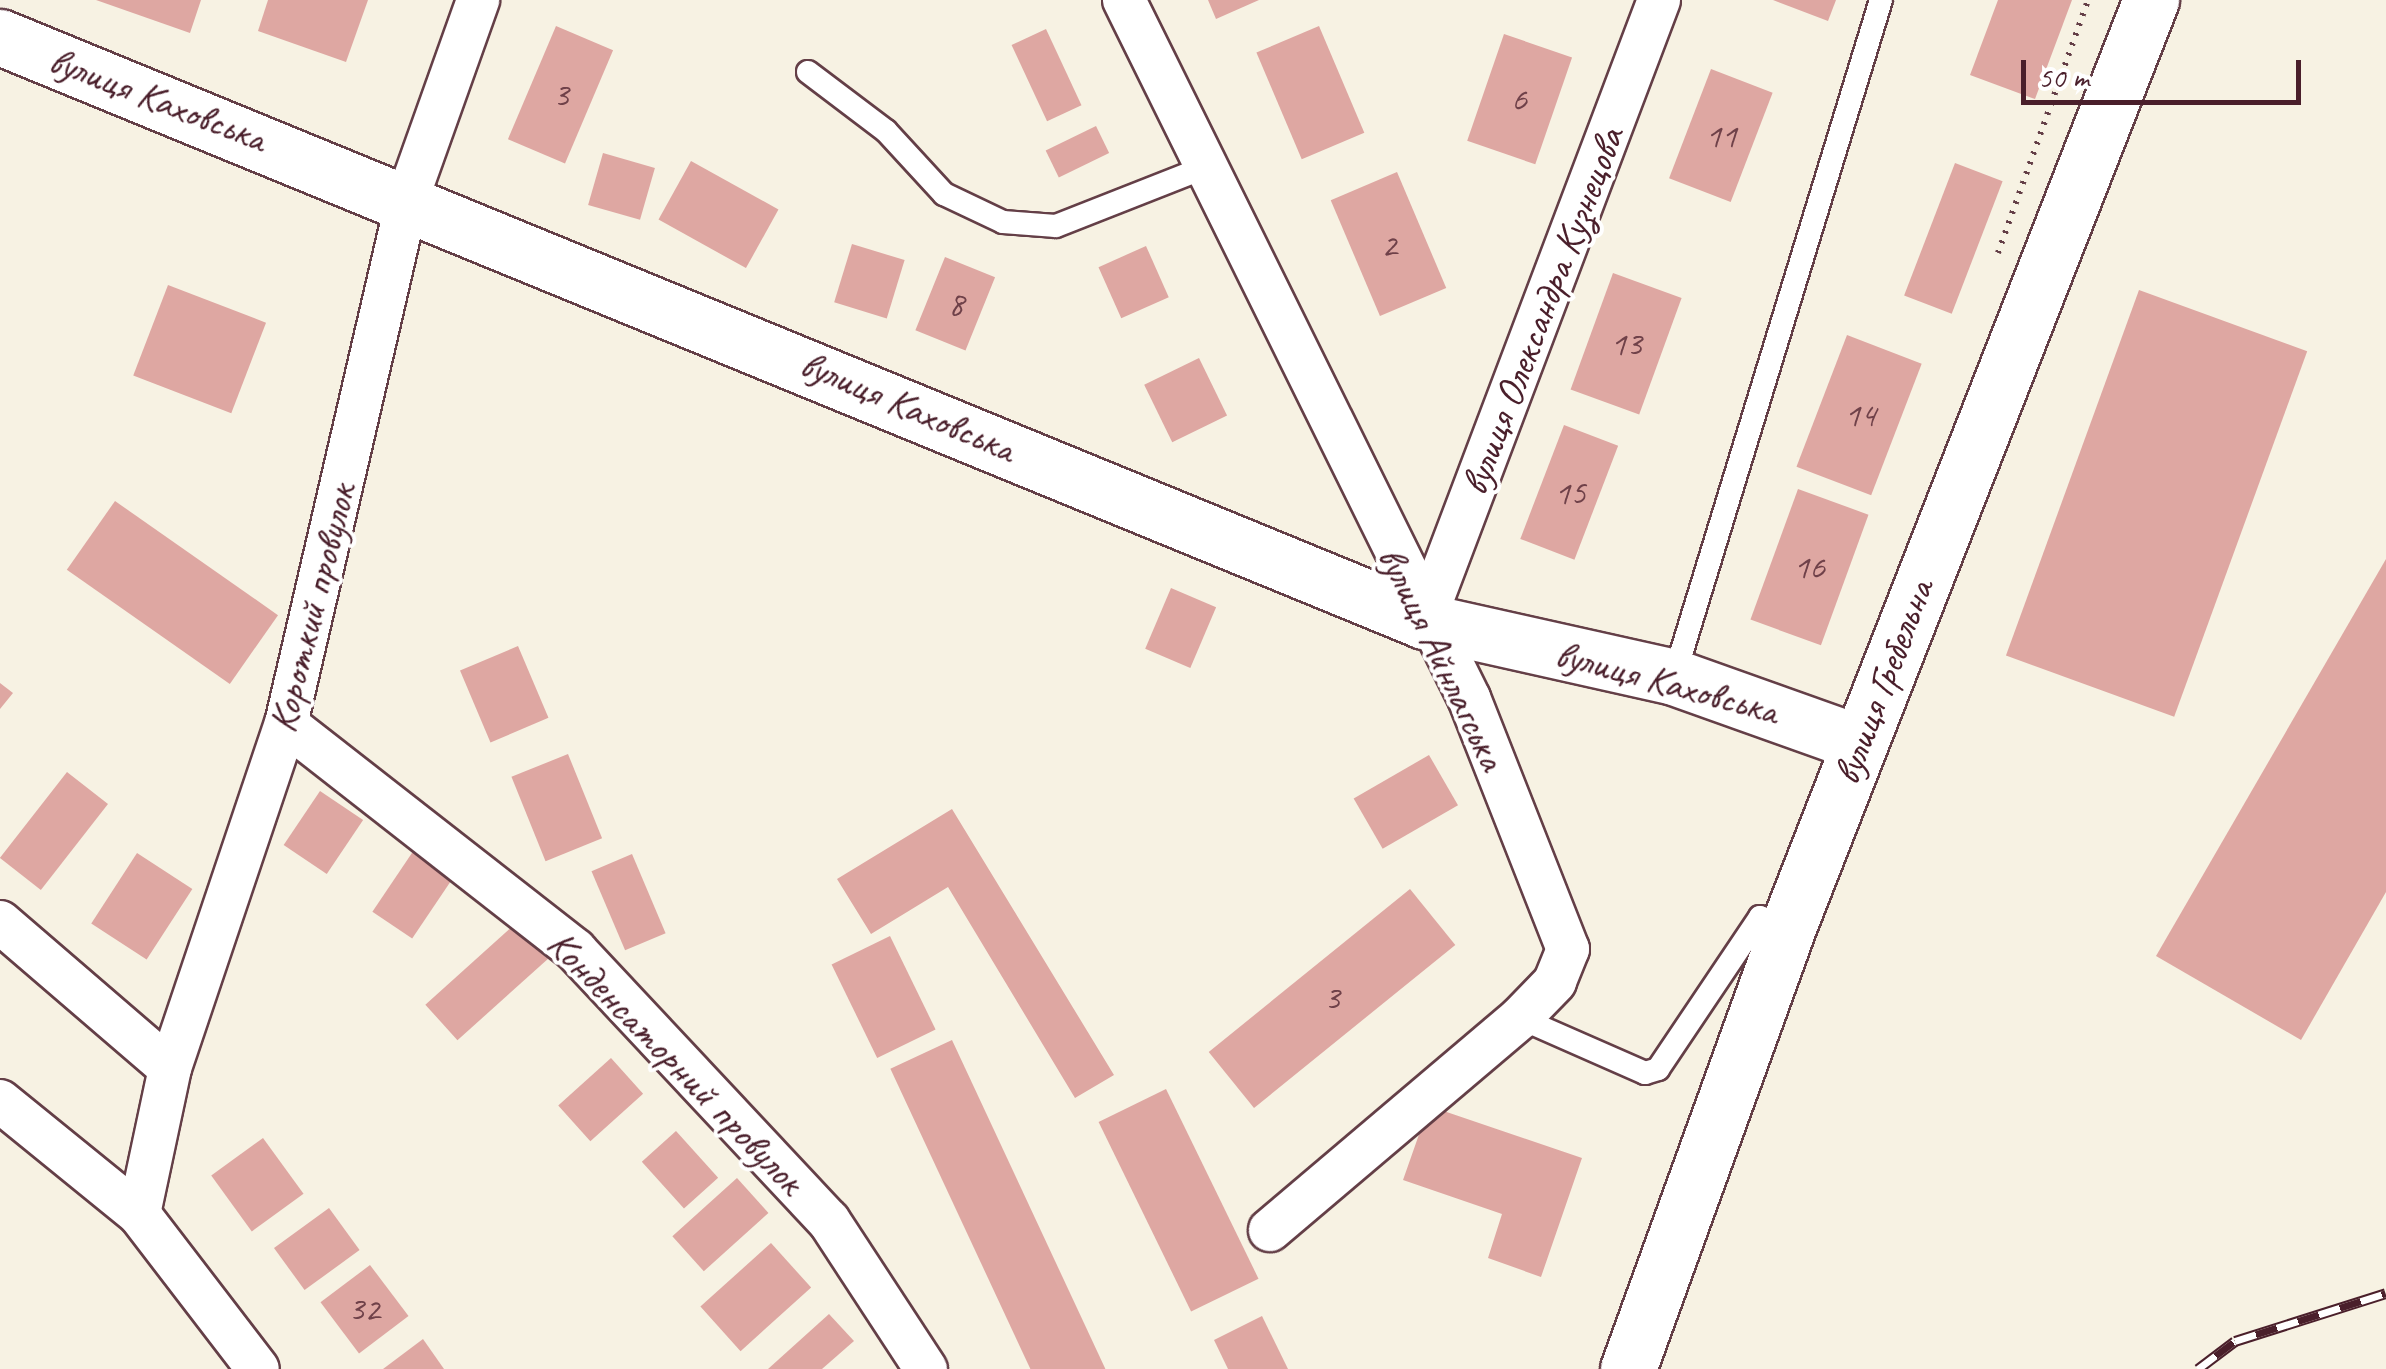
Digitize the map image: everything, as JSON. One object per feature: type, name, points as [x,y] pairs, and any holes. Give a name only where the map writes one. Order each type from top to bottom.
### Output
[{"type":"street","name":"Короткий провулок","points":[[139,1214],[170,1068],[286,724],[408,197],[478,0]]},
{"type":"street","name":"вулиця Айнлагська","points":[[1124,0],[1424,622],[1468,698],[1568,949],[1555,982],[1520,1018],[1270,1230]]},
{"type":"street","name":"вулиця Олександра Кузнецова","points":[[1424,622],[1659,0]]},
{"type":"street","name":"вулиця Гребельна","points":[[1628,1369],[1788,928],[1845,735],[2151,0]]},
{"type":"street","name":"вулиця Каховська","points":[[0,38],[408,197],[1424,622],[1674,677],[1845,735]]},
{"type":"street","name":"Конденсаторний провулок","points":[[286,724],[575,950],[829,1221],[926,1369]]},
{"type":"street","points":[[0,922],[170,1068]]},
{"type":"street","points":[[0,1101],[139,1214],[258,1369]]},
{"type":"lane","points":[[1674,677],[1881,0]]},
{"type":"lane","points":[[808,72],[886,131],[944,194],[1003,222],[1056,226],[1206,167]]},
{"type":"lane","points":[[1520,1018],[1645,1073],[1658,1069],[1760,918],[1788,928]]},
{"type":"building","points":[[96,0],[201,0],[190,33]]},
{"type":"building","points":[[268,0],[368,0],[346,62],[258,31]]},
{"type":"building","points":[[1208,0],[1259,0],[1216,19]]},
{"type":"building","points":[[1773,0],[1836,0],[1828,21]]},
{"type":"building","points":[[1998,0],[2072,0],[2035,99],[1970,75]]},
{"type":"building","points":[[556,26],[613,50],[565,163],[508,139]]},
{"type":"building","points":[[1319,26],[1364,133],[1302,159],[1256,53]]},
{"type":"building","points":[[1046,29],[1081,105],[1047,121],[1012,45]]},
{"type":"building","points":[[1504,34],[1572,57],[1535,164],[1467,141]]},
{"type":"building","points":[[1711,69],[1773,93],[1731,202],[1669,178]]},
{"type":"building","points":[[1096,126],[1109,153],[1059,178],[1046,151]]},
{"type":"building","points":[[603,153],[655,168],[640,220],[588,205]]},
{"type":"building","points":[[691,161],[778,209],[746,268],[659,220]]},
{"type":"building","points":[[1955,163],[2003,181],[1952,314],[1904,296]]},
{"type":"building","points":[[1397,172],[1446,288],[1380,316],[1331,200]]},
{"type":"building","points":[[852,244],[905,260],[887,318],[834,302]]},
{"type":"building","points":[[1146,246],[1169,297],[1121,318],[1098,267]]},
{"type":"building","points":[[945,257],[995,277],[965,350],[915,330]]},
{"type":"building","points":[[1613,273],[1682,298],[1639,414],[1571,390]]},
{"type":"building","points":[[168,285],[266,323],[231,413],[133,376]]},
{"type":"building","points":[[2139,290],[2307,351],[2174,717],[2006,656]]},
{"type":"building","points":[[1847,335],[1922,364],[1871,495],[1796,467]]},
{"type":"building","points":[[1199,358],[1227,416],[1172,442],[1144,385]]},
{"type":"building","points":[[1564,425],[1618,446],[1574,560],[1520,539]]},
{"type":"building","points":[[1798,489],[1868,515],[1821,645],[1750,620]]},
{"type":"building","points":[[115,501],[278,615],[230,684],[67,570]]},
{"type":"building","points":[[2386,559],[2386,892],[2301,1040],[2156,956]]},
{"type":"building","points":[[1171,588],[1216,607],[1190,668],[1145,649]]},
{"type":"building","points":[[518,646],[548,718],[490,742],[460,671]]},
{"type":"building","points":[[0,683],[13,693],[0,709]]},
{"type":"building","points":[[568,754],[602,838],[546,861],[511,777]]},
{"type":"building","points":[[1429,755],[1458,805],[1383,849],[1354,798]]},
{"type":"building","points":[[67,772],[108,804],[41,890],[0,858]]},
{"type":"building","points":[[320,791],[363,820],[327,874],[284,845]]},
{"type":"building","points":[[952,809],[1114,1075],[1075,1098],[948,887],[871,934],[837,879]]},
{"type":"building","points":[[416,847],[456,874],[412,939],[372,912]]},
{"type":"building","points":[[137,853],[192,889],[147,959],[91,923]]},
{"type":"building","points":[[632,854],[666,933],[625,950],[591,871]]},
{"type":"building","points":[[1410,889],[1455,945],[1254,1108],[1209,1052]]},
{"type":"building","points":[[516,923],[548,959],[457,1040],[425,1005]]},
{"type":"building","points":[[890,936],[936,1029],[877,1058],[832,964]]},
{"type":"building","points":[[952,1040],[1105,1369],[1030,1369],[890,1069]]},
{"type":"building","points":[[611,1058],[643,1094],[590,1141],[558,1106]]},
{"type":"building","points":[[1166,1089],[1258,1279],[1191,1312],[1099,1122]]},
{"type":"building","points":[[1429,1106],[1582,1158],[1541,1277],[1488,1258],[1502,1214],[1403,1180]]},
{"type":"building","points":[[676,1131],[718,1178],[684,1209],[642,1162]]},
{"type":"building","points":[[263,1138],[304,1194],[252,1231],[211,1176]]},
{"type":"building","points":[[737,1178],[768,1213],[704,1271],[672,1236]]},
{"type":"building","points":[[329,1208],[360,1250],[305,1290],[274,1248]]},
{"type":"building","points":[[771,1243],[811,1288],[741,1351],[700,1307]]},
{"type":"building","points":[[370,1265],[409,1316],[359,1353],[320,1302]]},
{"type":"building","points":[[829,1314],[854,1341],[822,1369],[768,1369]]},
{"type":"building","points":[[1262,1316],[1288,1369],[1228,1369],[1214,1340]]},
{"type":"building","points":[[423,1339],[444,1369],[383,1369]]},
{"type":"railway","points":[[2198,1369],[2235,1341],[2386,1293]]}]
